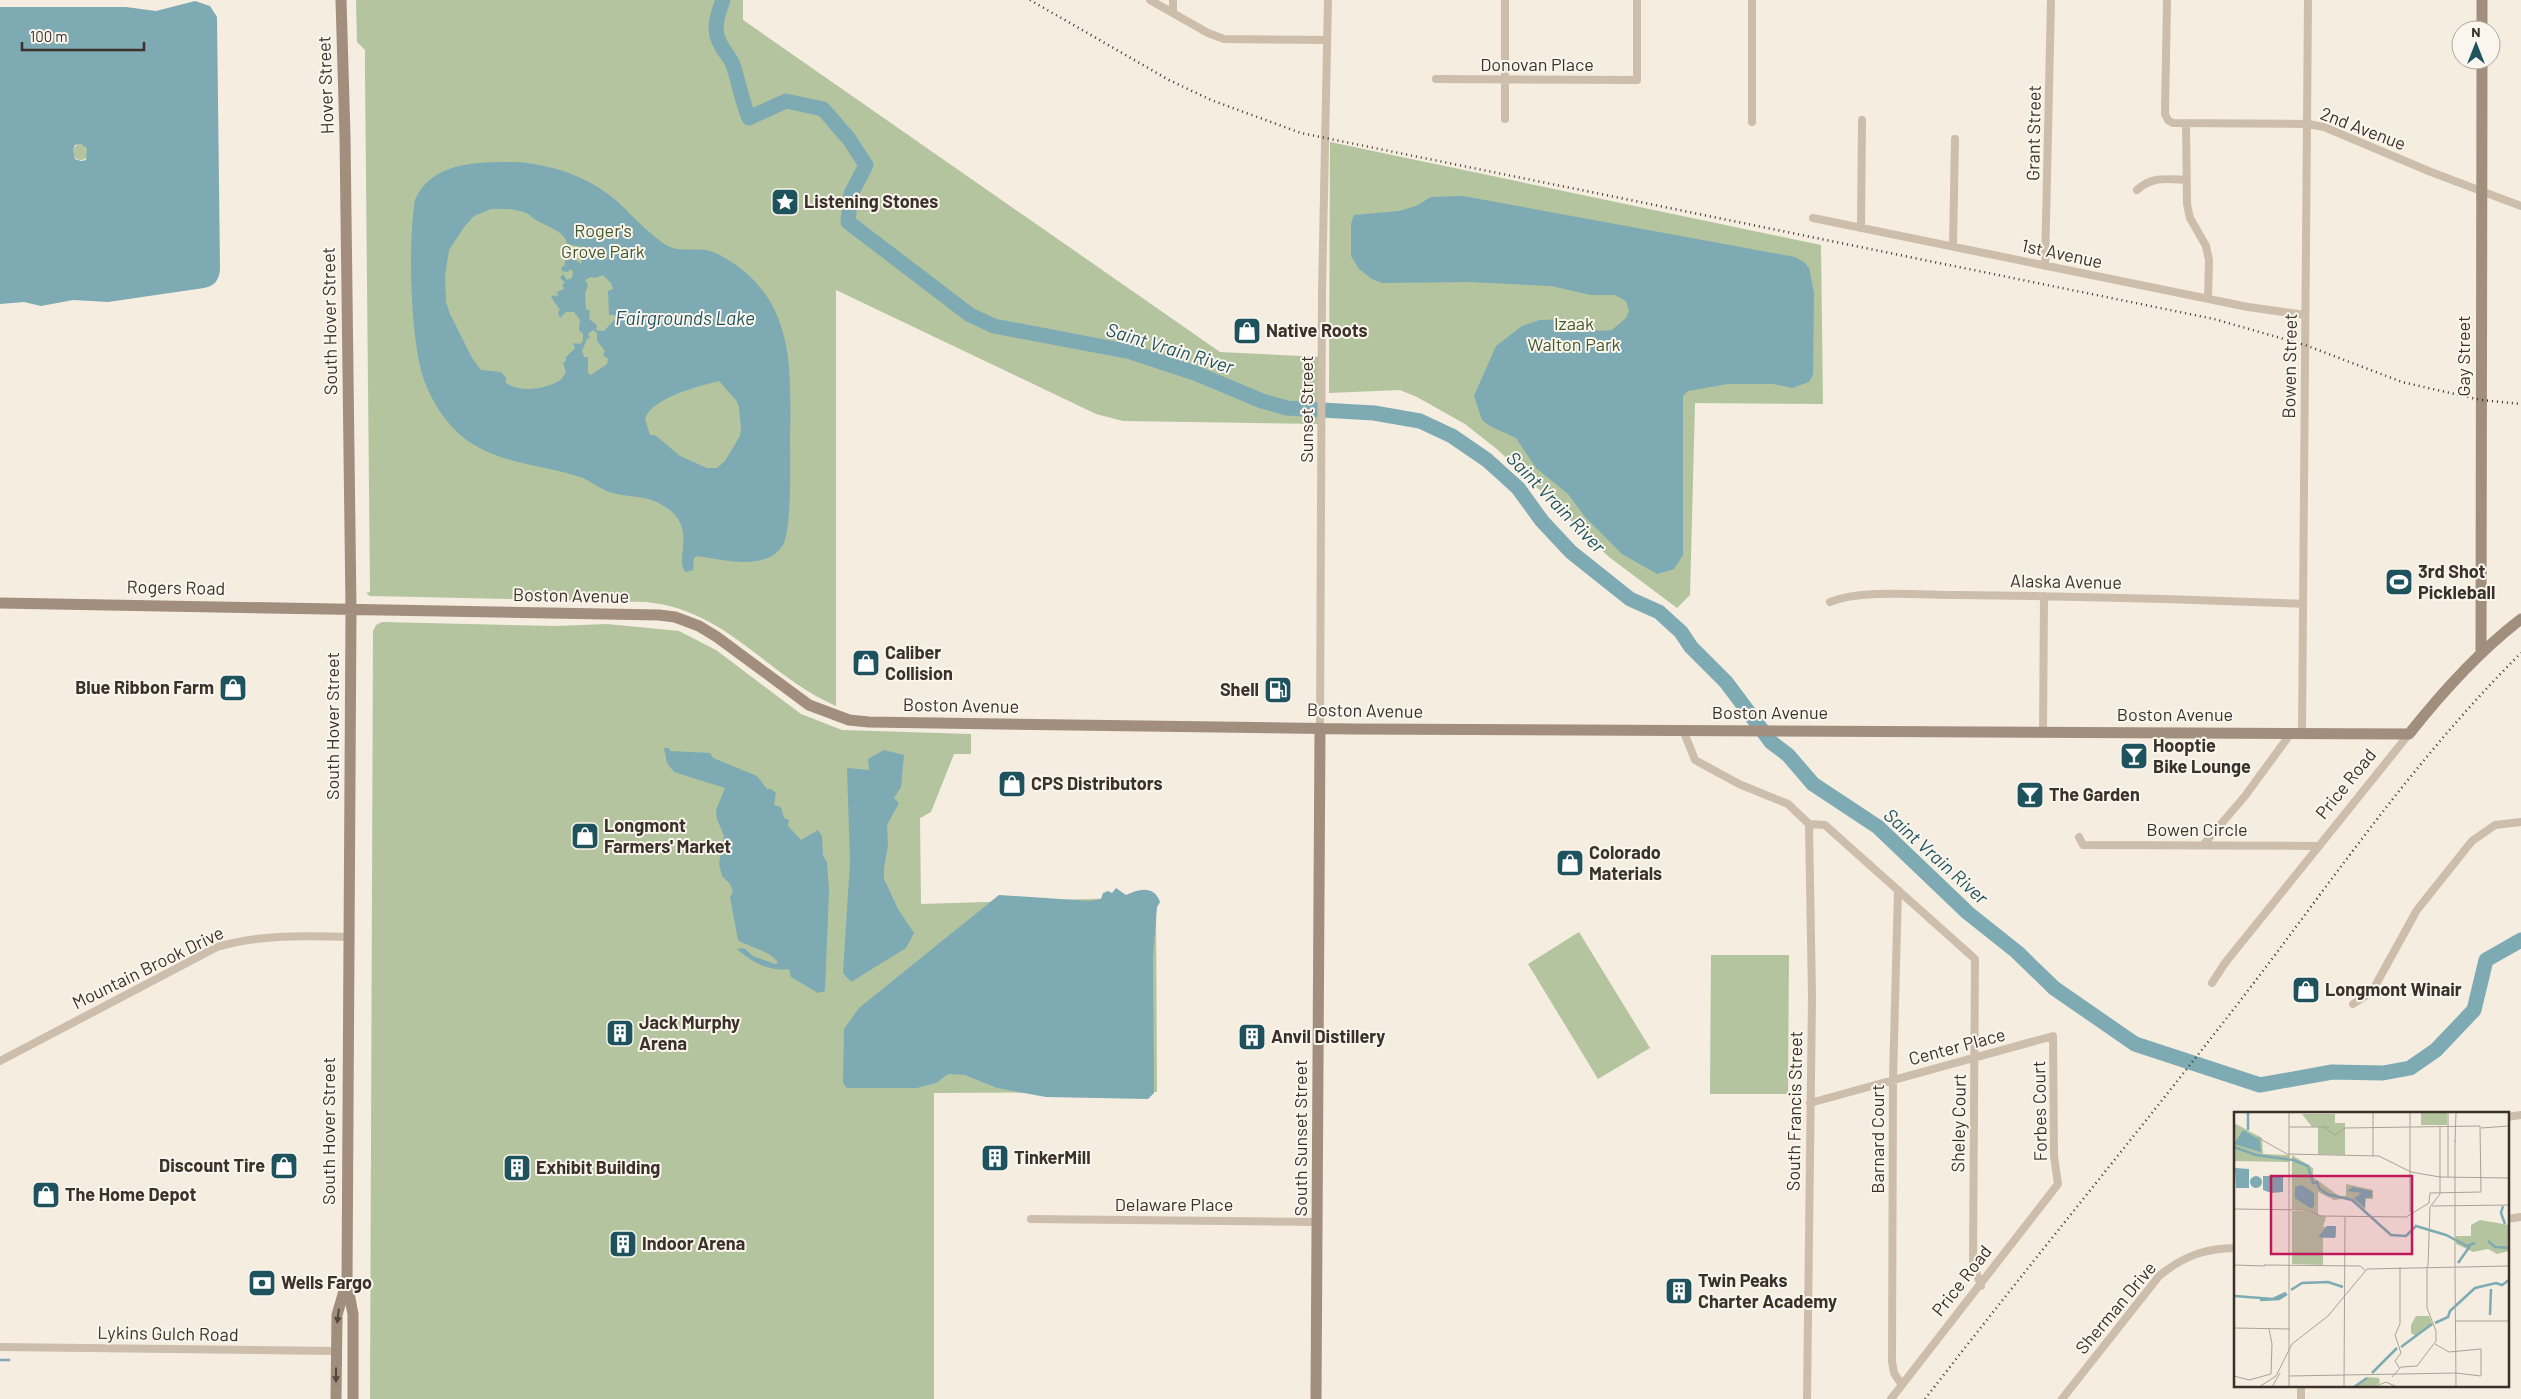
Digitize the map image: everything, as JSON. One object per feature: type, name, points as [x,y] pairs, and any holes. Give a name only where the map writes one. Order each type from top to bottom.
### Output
[{"type":"street","name":"Hover Street","points":[[340,0],[346,170]]},
{"type":"street","points":[[1150,0],[1208,33],[1224,39],[1327,40]]},
{"type":"street","points":[[1173,0],[1173,13]]},
{"type":"street","name":"Sunset Street","points":[[1320,728],[1321,419],[1328,0]]},
{"type":"street","points":[[1505,0],[1505,119]]},
{"type":"street","name":"Donovan Place","points":[[1436,79],[1637,80],[1637,0]]},
{"type":"street","points":[[1752,0],[1752,122]]},
{"type":"street","name":"Grant Street","points":[[2045,266],[2051,0]]},
{"type":"street","points":[[2167,0],[2165,114],[2168,120],[2173,123],[2186,123],[2187,204],[2190,218],[2206,246],[2209,260],[2208,299]]},
{"type":"street","name":"Bowen Street","points":[[2297,733],[2303,604],[2308,0]]},
{"type":"street","points":[[2482,0],[2482,20]]},
{"type":"street","name":"Gay Street","points":[[2481,652],[2482,70]]},
{"type":"street","points":[[1861,228],[1862,120]]},
{"type":"street","name":"2nd Avenue","points":[[2186,123],[2308,124],[2324,127],[2482,192],[2521,206]]},
{"type":"street","points":[[1953,246],[1955,139]]},
{"type":"street","name":"South Hover Street","points":[[346,170],[351,609],[347,1283],[353,1314],[353,1399]]},
{"type":"street","points":[[2137,190],[2145,183],[2155,179],[2186,180]]},
{"type":"street","name":"1st Avenue","points":[[1813,218],[2208,299],[2305,315]]},
{"type":"street","name":"Alaska Avenue","points":[[1830,602],[1842,597],[1856,595],[2044,596],[2303,604]]},
{"type":"street","points":[[2043,732],[2044,596]]},
{"type":"street","name":"Rogers Road","points":[[0,603],[351,609]]},
{"type":"street","name":"Boston Avenue","points":[[351,609],[658,615],[675,618],[699,626],[717,637],[809,705],[849,720],[1025,725],[1320,728],[2409,734]]},
{"type":"street","name":"Price Road","points":[[2212,983],[2225,964],[2452,680],[2481,652],[2521,619]]},
{"type":"street","name":"South Sunset Street","points":[[1316,1399],[1320,728]]},
{"type":"street","points":[[1683,730],[1695,760],[1740,784],[1788,804],[1809,824],[1825,825],[1898,890]]},
{"type":"street","points":[[2204,845],[2297,733]]},
{"type":"street","points":[[2353,1004],[2364,997],[2375,986],[2417,910],[2472,841],[2495,825],[2521,822]]},
{"type":"street","name":"South Francis Street","points":[[1807,1399],[1812,997],[1809,824]]},
{"type":"street","name":"Bowen Circle","points":[[2079,837],[2083,845],[2319,846]]},
{"type":"street","name":"Sheley Court","points":[[1898,890],[1975,959],[1972,1263],[1981,1286]]},
{"type":"street","name":"Barnard Court","points":[[1898,890],[1893,1079],[1892,1361],[1894,1373],[1902,1385]]},
{"type":"street","name":"Mountain Brook Drive","points":[[0,1061],[217,947],[255,937],[348,937]]},
{"type":"street","name":"Center Place","points":[[1810,1103],[2053,1036]]},
{"type":"street","name":"Forbes Court","points":[[2053,1036],[2054,1156],[2058,1184]]},
{"type":"street","points":[[2508,1117],[2521,1115]]},
{"type":"street","name":"Price Road","points":[[1891,1399],[1981,1286],[2058,1184]]},
{"type":"street","points":[[2508,1219],[2521,1216]]},
{"type":"street","name":"Delaware Place","points":[[1031,1219],[1318,1222]]},
{"type":"street","name":"Sherman Drive","points":[[2062,1399],[2159,1276],[2174,1264],[2191,1255],[2209,1250],[2234,1248]]},
{"type":"street","name":"South Hover Street","points":[[336,1399],[337,1314],[347,1283]]},
{"type":"street","name":"Lykins Gulch Road","points":[[0,1347],[337,1351]]},
{"type":"street","points":[[337,1351],[353,1351]]},
{"type":"street","points":[[2301,1386],[2301,1399]]},
{"type":"green space","name":"Roger's Grove Park","points":[[356,0],[743,0],[743,20],[1220,352],[1322,357],[1321,424],[1123,421],[1096,414],[836,290],[836,706],[788,678],[723,630],[700,617],[675,607],[646,602],[370,596],[366,593],[370,592],[365,50],[357,42]]},
{"type":"green space","name":"Izaak Walton Park","points":[[1330,142],[1821,245],[1823,404],[1695,403],[1690,595],[1677,608],[1609,557],[1498,450],[1465,424],[1417,397],[1400,390],[1329,393]]},
{"type":"green space","points":[[78,144],[84,144],[89,149],[87,158],[78,160],[73,155],[73,149]]},
{"type":"green space","points":[[382,622],[556,626],[607,624],[679,631],[716,650],[801,714],[842,730],[971,734],[971,754],[954,754],[931,812],[920,818],[921,904],[1156,897],[1157,1092],[934,1093],[934,1399],[370,1399],[373,631],[376,625]]},
{"type":"green space","points":[[1579,932],[1650,1048],[1598,1079],[1528,964]]},
{"type":"green space","points":[[1711,955],[1789,955],[1788,1094],[1710,1094]]},
{"type":"water","points":[[195,1],[210,6],[217,17],[219,276],[214,284],[204,288],[108,302],[73,300],[41,306],[24,302],[0,304],[0,7],[126,7],[156,11]],"holes":[[[81,144],[87,148],[86,160],[75,159],[73,150],[75,145]]]},
{"type":"water","name":"Fairgrounds Lake","points":[[518,162],[546,166],[584,179],[607,193],[651,234],[668,246],[678,249],[710,251],[733,263],[753,280],[768,299],[779,319],[785,341],[789,364],[790,388],[789,513],[785,541],[777,552],[767,558],[744,562],[697,556],[694,558],[693,570],[686,572],[682,561],[683,535],[681,525],[676,516],[667,508],[645,498],[606,491],[583,478],[568,473],[496,455],[482,449],[460,435],[441,412],[430,395],[423,377],[415,337],[411,240],[415,200],[423,187],[433,177],[446,170],[474,163]],"holes":[[[491,209],[513,210],[529,214],[536,220],[559,232],[566,239],[567,244],[583,247],[590,255],[582,258],[581,264],[570,255],[565,259],[565,265],[561,268],[562,271],[568,272],[570,269],[573,271],[572,278],[567,280],[563,274],[560,278],[565,282],[562,285],[564,289],[555,293],[558,293],[557,297],[554,295],[551,297],[560,310],[558,312],[560,318],[566,312],[574,312],[580,320],[579,330],[583,334],[583,341],[580,344],[573,343],[575,348],[563,363],[566,372],[559,381],[540,388],[519,388],[506,383],[506,378],[501,372],[481,370],[472,358],[446,302],[445,276],[449,250],[474,216]],[[603,275],[611,283],[613,289],[608,291],[609,315],[614,315],[616,318],[604,331],[596,330],[597,325],[589,319],[590,311],[586,309],[585,293],[588,285],[585,280],[591,277],[595,278]],[[593,330],[597,333],[597,341],[605,351],[603,355],[608,359],[607,364],[591,375],[588,373],[588,357],[584,357],[582,351],[587,339],[590,338],[588,334]],[[719,381],[736,400],[739,407],[740,436],[725,461],[717,468],[707,468],[680,456],[655,435],[650,435],[645,419],[649,412],[666,399]]]},
{"type":"water","name":"Izaak Walton Park","points":[[1463,196],[1795,257],[1804,262],[1809,268],[1814,293],[1813,375],[1809,382],[1792,388],[1773,384],[1728,384],[1688,391],[1683,396],[1683,555],[1674,569],[1657,574],[1622,554],[1585,517],[1568,494],[1536,468],[1516,438],[1490,426],[1482,420],[1474,396],[1496,346],[1522,326],[1540,320],[1567,319],[1575,320],[1599,331],[1612,330],[1626,318],[1629,311],[1626,301],[1615,295],[1591,295],[1551,286],[1469,282],[1382,283],[1372,279],[1359,269],[1351,256],[1351,224],[1354,215],[1399,211],[1416,206],[1431,197]]},
{"type":"water","points":[[664,748],[669,748],[670,751],[710,753],[713,758],[757,776],[767,789],[771,789],[776,793],[774,805],[781,807],[784,818],[789,820],[788,826],[801,840],[818,830],[822,836],[823,856],[827,862],[829,890],[825,991],[818,993],[791,977],[789,969],[775,969],[761,965],[737,949],[744,948],[753,956],[775,964],[778,963],[766,953],[738,940],[730,897],[733,891],[730,884],[722,876],[719,864],[724,836],[717,819],[716,810],[725,788],[674,772],[667,763]]},
{"type":"water","points":[[884,750],[904,755],[901,787],[894,798],[899,803],[887,825],[888,845],[884,879],[898,909],[914,933],[906,948],[851,982],[843,973],[850,862],[847,768],[869,770],[868,759]]},
{"type":"water","points":[[1116,888],[1126,895],[1141,890],[1150,891],[1154,893],[1160,902],[1157,907],[1153,956],[1154,1093],[1148,1099],[1046,1097],[997,1088],[965,1075],[948,1074],[936,1083],[917,1088],[847,1088],[843,1083],[844,1029],[859,1008],[999,895],[1090,901],[1101,899],[1103,893],[1108,891],[1112,893]]},
{"type":"waterway","name":"Saint Vrain River","points":[[723,0],[717,17],[718,39],[732,62],[749,118],[786,101],[823,109],[849,139],[866,165],[851,194],[848,222],[970,315],[994,326],[1131,352],[1195,373],[1262,401],[1287,408],[1374,413],[1420,421],[1452,436],[1487,460],[1518,488],[1542,521],[1571,552],[1630,599],[1659,612],[1681,632],[1691,647],[1726,682],[1771,742],[1788,755],[1813,784],[1878,827],[1968,913],[2017,952],[2054,988],[2135,1044],[2260,1085],[2332,1072],[2383,1073],[2410,1068],[2436,1050],[2474,1010],[2486,960],[2521,940]]},
{"type":"waterway","points":[[0,1360],[9,1360]]},
{"type":"railway","points":[[1030,0],[1169,80],[1211,100],[1301,133],[2214,319],[2305,345],[2402,382],[2481,400],[2521,404]]},
{"type":"railway","points":[[1925,1399],[2226,1019],[2404,785],[2441,740],[2521,653]]},
{"type":"place","name":"Listening Stones","points":[[785,202]]},
{"type":"place","name":"Native Roots","points":[[1247,331]]},
{"type":"place","name":"3rd Shot Pickleball","points":[[2399,582]]},
{"type":"place","name":"Caliber Collision","points":[[866,663]]},
{"type":"place","name":"Blue Ribbon Farm","points":[[233,688]]},
{"type":"place","name":"Shell","points":[[1278,690]]},
{"type":"place","name":"Hooptie Bike Lounge","points":[[2134,756]]},
{"type":"place","name":"CPS Distributors","points":[[1012,784]]},
{"type":"place","name":"The Garden","points":[[2030,795]]},
{"type":"place","name":"Longmont Farmers' Market","points":[[585,836]]},
{"type":"place","name":"Colorado Materials","points":[[1570,863]]},
{"type":"place","name":"Longmont Winair","points":[[2306,990]]},
{"type":"place","name":"Jack Murphy Arena","points":[[620,1033]]},
{"type":"place","name":"Anvil Distillery","points":[[1252,1037]]},
{"type":"place","name":"TinkerMill","points":[[995,1158]]},
{"type":"place","name":"Discount Tire","points":[[284,1166]]},
{"type":"place","name":"Exhibit Building","points":[[517,1168]]},
{"type":"place","name":"The Home Depot","points":[[46,1195]]},
{"type":"place","name":"Indoor Arena","points":[[623,1244]]},
{"type":"place","name":"Wells Fargo","points":[[262,1283]]},
{"type":"place","name":"Twin Peaks Charter Academy","points":[[1679,1291]]}]
